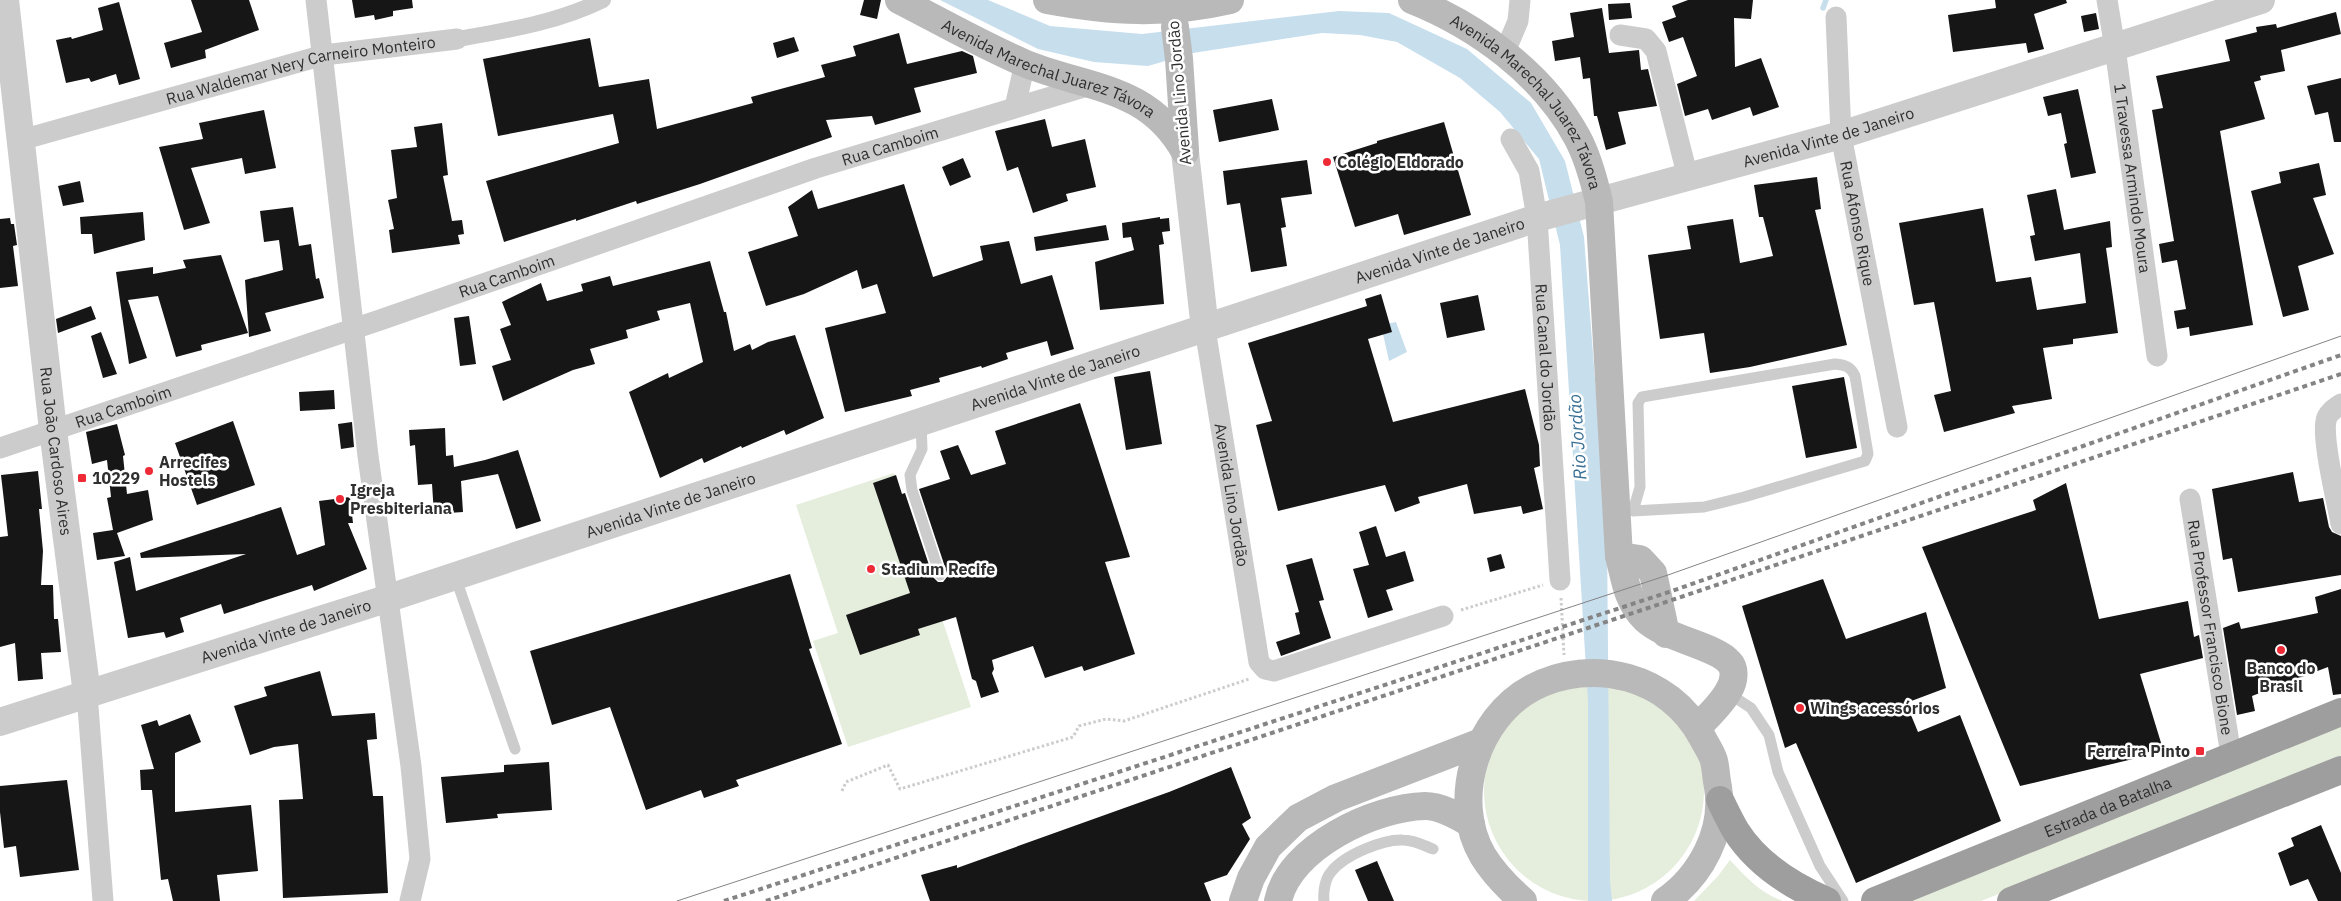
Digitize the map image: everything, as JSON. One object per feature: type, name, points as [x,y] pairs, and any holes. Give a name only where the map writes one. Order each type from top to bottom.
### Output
[{"type":"highway","name":"Estrada da Batalha","points":[[1875,901],[2341,712]]},
{"type":"highway","points":[[2011,901],[2045,895],[2341,770]]},
{"type":"highway","points":[[1720,800],[1736,832],[1758,857],[1793,885],[1827,901]]},
{"type":"main road","name":"Avenida Marechal Juarez Távora","points":[[899,0],[1025,63],[1094,84],[1132,99],[1156,114],[1172,132],[1185,152]]},
{"type":"main road","points":[[1047,0],[1081,3],[1173,18],[1200,7],[1230,0]]},
{"type":"main road","name":"Avenida Marechal Juarez Távora","points":[[1412,0],[1452,18],[1504,54],[1536,81],[1561,111],[1578,138],[1591,169],[1597,203]]},
{"type":"main road","name":"Avenida Lino Jordão","points":[[1173,18],[1179,58],[1185,152]]},
{"type":"main road","points":[[1597,203],[1625,511],[1619,556],[1630,600],[1645,620],[1666,634],[1716,654],[1730,662],[1734,677],[1728,693],[1697,728]]},
{"type":"main road","points":[[1523,901],[1501,882],[1482,854],[1471,824],[1469,796],[1472,768],[1481,742],[1494,721],[1511,703],[1531,688],[1571,674],[1598,672],[1617,674],[1639,681],[1660,691],[1679,705],[1697,728],[1713,759],[1720,800],[1715,834],[1701,865],[1679,891],[1665,901]]},
{"type":"main road","points":[[1243,901],[1251,878],[1268,847],[1298,818],[1336,798],[1481,742]]},
{"type":"main road","points":[[1278,901],[1295,867],[1313,848],[1327,838],[1388,811],[1426,806],[1449,812],[1471,824]]},
{"type":"street","name":"Rua João Cardoso Aires","points":[[5,0],[11,143],[53,430],[87,694],[104,901]]},
{"type":"street","points":[[316,0],[324,55],[368,456],[386,599],[411,766],[420,859],[410,901]]},
{"type":"street","name":"Rua Waldemar Nery Carneiro Monteiro","points":[[11,143],[324,55],[457,39],[548,22],[579,12],[603,0]]},
{"type":"street","points":[[1504,54],[1518,21],[1520,0]]},
{"type":"street","name":"1 Travessa Armindo Moura","points":[[2107,0],[2157,356]]},
{"type":"street","name":"Avenida Vinte de Janeiro","points":[[0,722],[386,599],[1540,217],[1841,135],[2261,0]]},
{"type":"street","name":"Rua Afonso Rique","points":[[1836,17],[1841,135],[1897,427]]},
{"type":"street","points":[[1620,35],[1646,39],[1656,51],[1688,178]]},
{"type":"street","points":[[1015,107],[1025,63]]},
{"type":"street","name":"Rua Camboim","points":[[0,448],[355,328],[816,168],[1094,84]]},
{"type":"street","name":"Rua Canal do Jordão","points":[[1511,139],[1529,171],[1540,217],[1560,580]]},
{"type":"street","name":"Avenida Lino Jordão","points":[[1185,152],[1205,329],[1252,630],[1258,662],[1265,670]]},
{"type":"street","points":[[2341,404],[2329,413],[2326,420],[2326,436],[2341,524]]},
{"type":"street","name":"Rua Professor Francisco Bione","points":[[2190,499],[2231,755]]},
{"type":"street","points":[[1265,670],[1274,671],[1306,662],[1443,616]]},
{"type":"lane","points":[[1835,364],[1845,365],[1852,369],[1858,386],[1865,431],[1868,454],[1865,461],[1704,507],[1625,511],[1640,487],[1638,403],[1642,397],[1835,364]]},
{"type":"lane","points":[[921,423],[922,450],[910,475],[912,490],[940,576]]},
{"type":"lane","points":[[455,576],[515,749]]},
{"type":"lane","points":[[1728,693],[1751,708],[1769,735],[1778,772],[1808,840],[1820,866],[1843,901]]},
{"type":"lane","points":[[1324,901],[1323,892],[1330,872],[1341,863],[1381,842],[1416,841],[1433,849]]},
{"type":"path","points":[[1443,616],[1560,580],[1571,674]]},
{"type":"path","points":[[842,792],[846,782],[888,765],[900,789],[1073,737],[1079,726],[1106,719],[1124,721],[1238,684],[1265,670]]},
{"type":"green space","name":"Stadium Recife","points":[[894,473],[971,707],[848,747],[813,641],[838,633],[796,505]]},
{"type":"green space","points":[[1594,681],[1615,683],[1636,689],[1672,713],[1696,749],[1702,770],[1704,791],[1702,812],[1696,833],[1672,869],[1636,893],[1615,899],[1594,901],[1573,899],[1552,893],[1516,869],[1492,833],[1486,812],[1484,791],[1486,770],[1492,749],[1516,713],[1552,689],[1573,683]]},
{"type":"green space","points":[[2341,725],[2341,760],[1981,901],[1898,901],[2168,792],[2273,755]]},
{"type":"green space","points":[[1730,860],[1760,889],[1783,901],[1694,901],[1718,876]]},
{"type":"water","name":"Rio Jordão","points":[[940,0],[988,0],[1050,26],[1142,34],[1339,11],[1389,13],[1467,49],[1531,103],[1565,161],[1584,237],[1607,535],[1610,881],[1612,901],[1588,901],[1588,701],[1560,245],[1539,159],[1500,112],[1460,78],[1397,42],[1360,35],[1322,33],[1193,53],[1148,66],[1094,62],[1038,49]]},
{"type":"water","points":[[1396,322],[1407,352],[1389,361],[1381,325]]},
{"type":"building","points":[[191,0],[249,0],[259,30],[205,50],[206,58],[171,68],[164,43],[202,32]]},
{"type":"building","points":[[352,0],[412,0],[413,8],[393,11],[393,16],[375,20],[374,15],[355,18]]},
{"type":"building","points":[[864,0],[881,0],[877,19],[860,15]]},
{"type":"building","points":[[1688,0],[1753,0],[1751,19],[1734,18],[1735,67],[1761,58],[1779,107],[1753,116],[1750,107],[1712,120],[1708,109],[1685,116],[1677,84],[1697,76],[1683,37],[1669,42],[1662,22],[1676,17],[1672,6]]},
{"type":"building","points":[[1995,0],[2066,0],[2067,3],[2034,14],[2044,49],[2028,53],[2026,43],[1953,52],[1948,15],[1996,8]]},
{"type":"building","points":[[119,2],[140,79],[119,85],[116,74],[91,82],[89,78],[66,83],[56,40],[71,37],[72,39],[103,30],[98,8]]},
{"type":"building","points":[[1630,3],[1632,18],[1609,20],[1608,4]]},
{"type":"building","points":[[1602,8],[1609,53],[1639,50],[1641,70],[1648,69],[1657,106],[1618,112],[1626,144],[1606,150],[1597,116],[1594,116],[1590,78],[1583,79],[1580,57],[1555,61],[1552,41],[1574,37],[1570,13]]},
{"type":"building","points":[[2336,12],[2341,34],[2281,50],[2285,71],[2260,76],[2261,80],[2254,82],[2265,119],[2220,131],[2253,325],[2190,336],[2189,327],[2177,329],[2174,311],[2186,309],[2177,260],[2162,263],[2159,244],[2174,241],[2152,110],[2163,108],[2156,76],[2230,61],[2225,40],[2257,32],[2256,27],[2276,24],[2277,28]]},
{"type":"building","points":[[2096,13],[2099,29],[2084,32],[2081,16]]},
{"type":"building","points":[[899,33],[907,64],[962,51],[973,56],[977,73],[914,88],[921,112],[875,125],[872,116],[826,120],[832,137],[700,184],[637,204],[636,201],[504,242],[486,181],[619,143],[613,114],[498,136],[483,59],[590,38],[599,87],[649,79],[657,129],[753,103],[751,97],[825,77],[821,65],[856,56],[853,46]]},
{"type":"building","points":[[794,37],[799,51],[777,58],[773,43]]},
{"type":"building","points":[[2341,78],[2341,142],[2334,142],[2328,112],[2315,115],[2307,86]]},
{"type":"building","points":[[2078,89],[2096,173],[2071,178],[2064,144],[2067,143],[2061,113],[2048,116],[2043,97]]},
{"type":"building","points":[[1272,99],[1279,130],[1219,142],[1213,110]]},
{"type":"building","points":[[264,110],[276,168],[245,174],[242,158],[191,168],[210,223],[184,230],[159,147],[203,139],[199,123]]},
{"type":"building","points":[[1045,119],[1052,147],[1085,139],[1096,187],[1066,194],[1068,201],[1033,213],[1018,167],[1007,171],[995,131]]},
{"type":"building","points":[[1444,122],[1471,215],[1404,235],[1398,214],[1355,227],[1333,157],[1377,143],[1377,141]]},
{"type":"building","points":[[442,123],[448,175],[443,176],[452,221],[462,220],[464,234],[458,235],[460,244],[392,253],[389,230],[394,229],[388,200],[397,198],[391,150],[417,147],[414,127]]},
{"type":"building","points":[[963,158],[971,177],[950,186],[942,167]]},
{"type":"building","points":[[1307,160],[1312,194],[1281,198],[1286,227],[1281,228],[1287,266],[1251,272],[1240,203],[1227,205],[1223,171]]},
{"type":"building","points":[[2319,163],[2326,195],[2313,198],[2334,254],[2298,266],[2309,310],[2283,317],[2251,191],[2281,183],[2279,172]]},
{"type":"building","points":[[1817,177],[1821,209],[1815,210],[1847,345],[1750,367],[1710,373],[1704,333],[1660,339],[1648,255],[1691,249],[1687,226],[1733,219],[1740,263],[1773,256],[1763,217],[1759,217],[1754,185]]},
{"type":"building","points":[[80,181],[84,202],[63,206],[58,186]]},
{"type":"building","points":[[904,184],[933,277],[983,260],[980,246],[1009,241],[1021,284],[1052,275],[1074,349],[1051,356],[1047,341],[1006,353],[1008,359],[982,368],[981,366],[939,378],[940,382],[910,390],[912,396],[845,412],[825,328],[886,313],[877,284],[862,289],[857,270],[804,294],[766,306],[748,252],[798,236],[788,207],[812,190],[818,209]]},
{"type":"building","points":[[2056,189],[2064,230],[2110,221],[2112,247],[2106,248],[2118,333],[2073,339],[2073,344],[2043,348],[2052,399],[2012,406],[2015,413],[1944,432],[1934,395],[1951,391],[1934,302],[1914,305],[1899,223],[1983,208],[1996,282],[2031,277],[2037,310],[2086,303],[2080,253],[2035,261],[2030,236],[2035,235],[2027,195]]},
{"type":"building","points":[[293,207],[299,246],[311,244],[316,279],[319,278],[324,298],[265,313],[271,331],[249,337],[245,280],[283,270],[279,240],[264,242],[260,211]]},
{"type":"building","points":[[143,212],[145,240],[94,254],[92,234],[81,234],[80,217]]},
{"type":"building","points":[[1160,217],[1160,219],[1169,218],[1170,231],[1162,232],[1164,244],[1159,245],[1164,304],[1100,310],[1095,262],[1134,250],[1131,237],[1123,238],[1122,223]]},
{"type":"building","points":[[10,218],[11,224],[14,224],[17,245],[13,246],[18,286],[0,288],[0,219]]},
{"type":"building","points":[[1106,225],[1109,240],[1036,251],[1034,237]]},
{"type":"building","points":[[221,255],[248,333],[201,345],[202,350],[176,357],[158,296],[128,300],[147,358],[129,364],[116,272],[153,267],[153,274],[186,268],[183,260]]},
{"type":"building","points":[[710,261],[724,312],[726,312],[734,351],[750,344],[752,350],[768,342],[795,335],[824,418],[786,435],[784,430],[742,448],[741,446],[704,463],[702,458],[660,478],[629,392],[668,373],[669,378],[703,362],[690,303],[657,311],[660,320],[626,330],[628,338],[590,349],[595,364],[573,370],[503,401],[492,366],[511,360],[500,329],[511,325],[502,302],[541,283],[547,301],[583,291],[581,284],[610,276],[613,286]]},
{"type":"building","points":[[1381,294],[1392,332],[1368,339],[1393,422],[1525,389],[1539,445],[1540,466],[1534,468],[1543,509],[1523,514],[1521,506],[1474,514],[1467,484],[1418,497],[1420,503],[1395,512],[1385,485],[1278,511],[1256,425],[1272,421],[1248,343],[1367,306],[1365,299]]},
{"type":"building","points":[[1478,295],[1485,330],[1447,338],[1440,303]]},
{"type":"building","points":[[91,306],[96,319],[58,333],[56,319]]},
{"type":"building","points":[[469,316],[476,364],[460,366],[454,318]]},
{"type":"building","points":[[101,332],[117,374],[103,378],[91,336]]},
{"type":"building","points":[[1150,371],[1162,444],[1126,450],[1114,377]]},
{"type":"building","points":[[1844,377],[1857,448],[1806,458],[1792,386]]},
{"type":"building","points":[[334,390],[335,409],[300,411],[299,392]]},
{"type":"building","points":[[1080,403],[1130,557],[1105,562],[1135,654],[1084,671],[1082,666],[1045,678],[1033,646],[992,660],[994,669],[992,673],[999,692],[981,698],[976,681],[972,679],[956,617],[918,629],[920,635],[860,655],[846,615],[910,593],[873,483],[896,475],[902,494],[905,493],[933,577],[938,582],[943,582],[947,577],[947,573],[919,489],[950,479],[940,451],[958,445],[971,475],[1006,464],[995,431]]},
{"type":"building","points":[[233,421],[255,485],[197,505],[175,443]]},
{"type":"building","points":[[352,422],[354,447],[341,449],[338,424]]},
{"type":"building","points":[[117,424],[125,455],[123,456],[127,494],[148,490],[153,520],[117,533],[125,556],[97,560],[93,533],[113,530],[107,498],[111,497],[107,460],[92,464],[86,432]]},
{"type":"building","points":[[445,428],[446,456],[453,455],[454,467],[518,450],[541,521],[516,529],[498,474],[461,481],[463,512],[434,514],[432,484],[418,485],[415,445],[410,446],[409,430]]},
{"type":"building","points":[[38,471],[42,509],[39,509],[43,551],[41,585],[53,585],[54,619],[58,619],[61,652],[41,653],[43,679],[18,681],[15,643],[0,647],[0,537],[8,536],[1,475]]},
{"type":"building","points":[[2293,472],[2299,502],[2323,498],[2329,527],[2332,532],[2341,536],[2341,575],[2238,592],[2232,558],[2223,560],[2212,489]]},
{"type":"building","points":[[2066,483],[2099,619],[2188,601],[2194,637],[2199,635],[2203,658],[2140,674],[2162,746],[2133,759],[2020,786],[1922,547],[2036,510],[2033,500]]},
{"type":"building","points":[[350,497],[353,523],[348,523],[367,569],[314,591],[312,585],[224,614],[221,604],[180,618],[184,632],[166,638],[164,632],[128,638],[114,562],[130,557],[136,591],[246,554],[141,558],[140,553],[281,507],[297,555],[325,545],[319,501]]},
{"type":"building","points":[[1376,526],[1386,557],[1405,551],[1414,581],[1386,590],[1393,610],[1368,618],[1353,569],[1369,565],[1359,532]]},
{"type":"building","points":[[1501,554],[1505,568],[1490,572],[1487,558]]},
{"type":"building","points":[[1312,558],[1324,600],[1319,601],[1331,638],[1281,656],[1276,642],[1300,634],[1295,613],[1299,612],[1286,565]]},
{"type":"building","points":[[790,574],[812,648],[809,649],[842,744],[736,780],[739,786],[704,798],[701,790],[646,810],[610,707],[552,725],[530,651]]},
{"type":"building","points":[[1823,579],[1846,639],[1926,612],[1946,688],[1906,703],[1918,732],[1960,715],[2001,821],[1856,883],[1796,743],[1785,748],[1742,606]]},
{"type":"building","points":[[2341,589],[2341,694],[2333,695],[2328,667],[2252,696],[2255,711],[2237,715],[2223,628],[2239,622],[2241,629],[2318,613],[2315,597]]},
{"type":"building","points":[[320,671],[332,716],[375,713],[377,739],[367,740],[373,796],[383,796],[388,893],[283,898],[279,800],[303,799],[298,744],[274,747],[250,755],[234,706],[267,696],[264,687]]},
{"type":"building","points":[[190,714],[201,742],[175,753],[175,812],[251,805],[258,871],[217,875],[220,901],[173,901],[168,879],[161,880],[152,790],[141,790],[140,770],[154,769],[141,725],[157,720],[159,726]]},
{"type":"building","points":[[549,762],[552,810],[497,814],[498,818],[446,823],[441,777],[504,772],[504,765]]},
{"type":"building","points":[[1231,767],[1251,818],[1242,824],[1250,839],[1227,875],[1204,883],[1211,901],[930,901],[921,875],[957,865],[957,868],[1169,792]]},
{"type":"building","points":[[67,780],[79,870],[20,877],[16,846],[4,848],[0,812],[0,786]]},
{"type":"building","points":[[2321,825],[2341,873],[2341,901],[2318,901],[2308,879],[2290,886],[2278,853],[2294,846],[2291,838]]},
{"type":"building","points":[[1377,861],[1394,901],[1368,901],[1355,870]]},
{"type":"waterway","points":[[1823,8],[1826,0]]},
{"type":"tram line","points":[[677,901],[1668,575],[2341,336]]},
{"type":"railway","points":[[724,901],[1672,591],[2341,355]]},
{"type":"railway","points":[[766,901],[1675,599],[2341,374]]},
{"type":"place","name":"Colégio Eldorado","points":[[1327,162]]},
{"type":"place","name":"Arrecifes Hostels","points":[[149,471]]},
{"type":"place","name":"10229","points":[[82,478]]},
{"type":"place","name":"Igreja Presbiteriana","points":[[340,499]]},
{"type":"place","name":"Stadium Recife","points":[[871,569]]},
{"type":"place","name":"Banco do Brasil","points":[[2281,650]]},
{"type":"place","name":"Wings acessórios","points":[[1800,708]]},
{"type":"place","name":"Ferreira Pinto","points":[[2200,751]]}]
